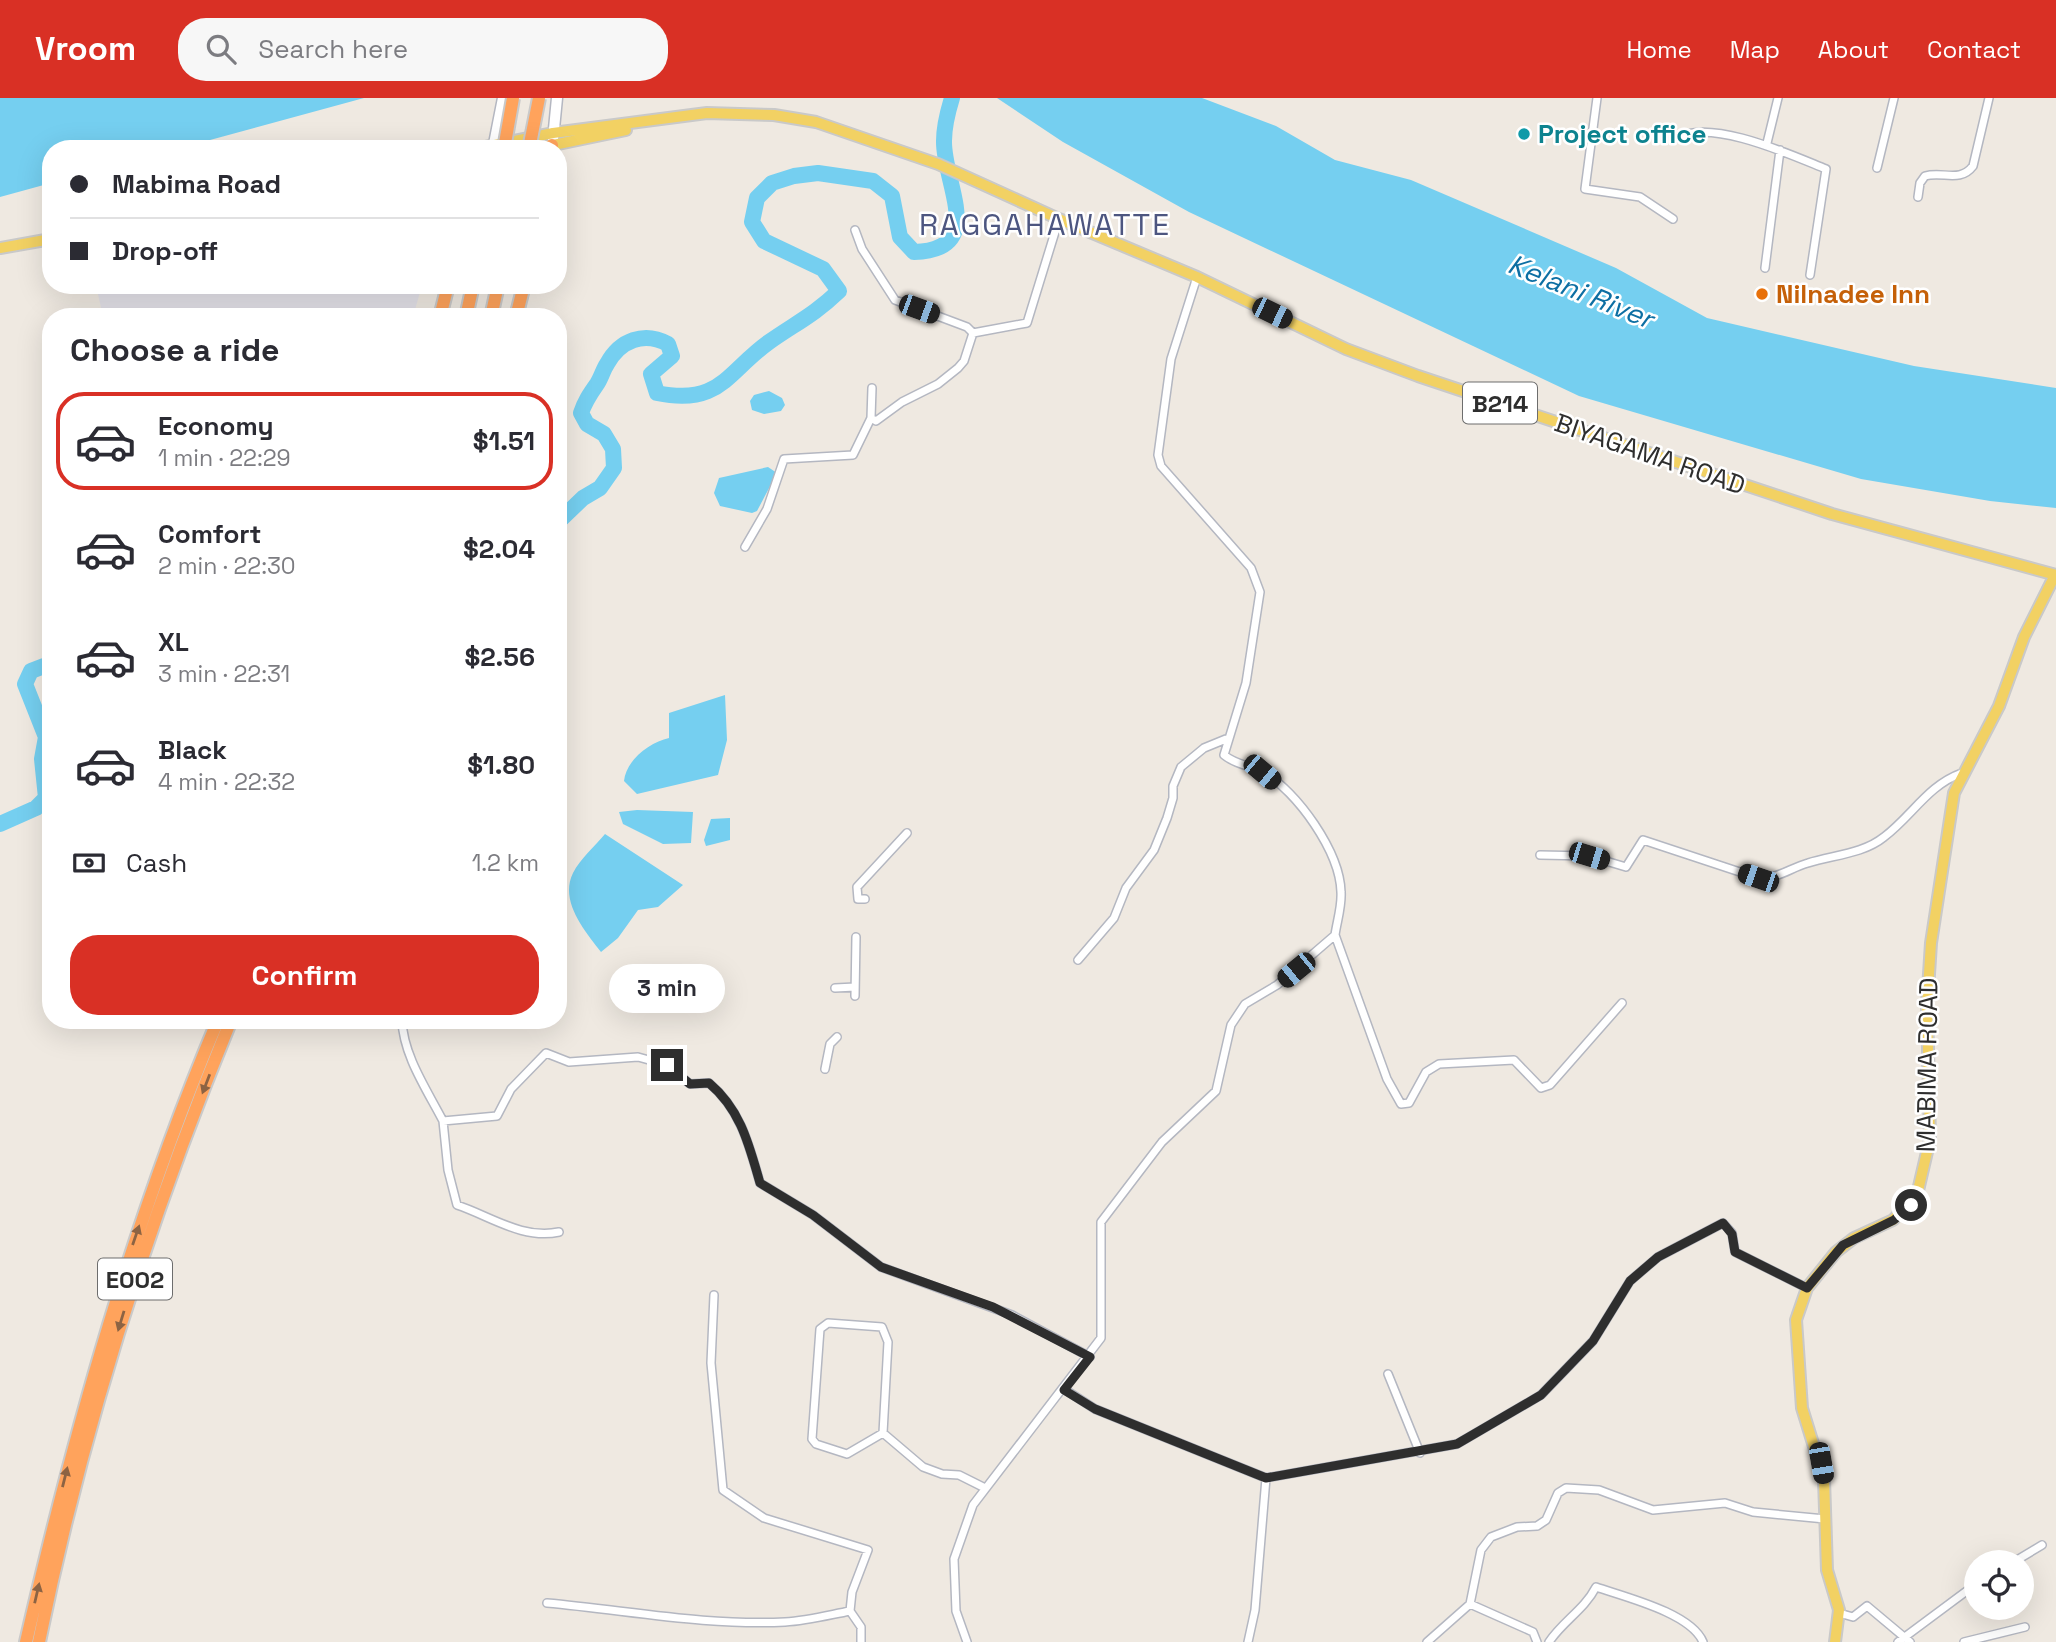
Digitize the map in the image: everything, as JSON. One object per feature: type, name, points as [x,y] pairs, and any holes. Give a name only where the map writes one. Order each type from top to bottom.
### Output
[{"type":"highway","points":[[500,140],[513,98]]},
{"type":"highway","points":[[532,140],[538,98]]},
{"type":"highway","name":"E002","points":[[39,1642],[54,1544],[93,1372],[150,1194],[215,1029]]},
{"type":"highway","name":"E002","points":[[26,1642],[105,1374],[165,1187],[227,1029]]},
{"type":"main road","name":"BIYAGAMA ROAD","points":[[562,140],[707,113],[774,115],[816,122],[938,164],[1197,277],[1346,349],[1418,376],[1832,514],[2056,575]]},
{"type":"main road","points":[[0,248],[42,241]]},
{"type":"main road","name":"MABIMA ROAD","points":[[1835,1642],[1839,1614],[1827,1570],[1823,1471],[1807,1433],[1798,1364],[1796,1320],[1807,1288],[1843,1245],[1904,1212],[1917,1195],[1922,1182],[1930,1139],[1927,1016],[1931,943],[1954,793],[1962,773],[2000,706],[2024,637],[2056,575]]},
{"type":"street","points":[[498,140],[503,98]]},
{"type":"street","points":[[552,140],[557,98]]},
{"type":"street","points":[[1597,98],[1585,189],[1640,197],[1673,219]]},
{"type":"street","points":[[1767,143],[1778,98]]},
{"type":"street","points":[[1877,168],[1894,98]]},
{"type":"street","points":[[1919,197],[1920,183],[1925,176],[1959,177],[1968,173],[1973,166],[1989,98]]},
{"type":"street","points":[[1677,138],[1689,131],[1767,143],[1825,169],[1811,275]]},
{"type":"street","points":[[1765,268],[1780,150]]},
{"type":"street","points":[[973,333],[1027,323],[1059,219]]},
{"type":"street","points":[[855,230],[862,249],[895,300],[967,327],[973,333]]},
{"type":"street","points":[[1197,277],[1171,359],[1157,455],[1161,466],[1251,568],[1260,592],[1246,683],[1226,739],[1224,755],[1235,764],[1262,772],[1291,796],[1323,836],[1342,891],[1335,935],[1387,1079],[1401,1104],[1409,1103],[1426,1072],[1439,1064],[1514,1060],[1541,1088],[1550,1084],[1622,1003]]},
{"type":"street","points":[[871,418],[879,420],[958,368],[964,361],[973,333]]},
{"type":"street","points":[[745,547],[767,509],[784,459],[853,455],[871,418],[872,388]]},
{"type":"street","points":[[1078,960],[1114,918],[1126,888],[1154,850],[1167,818],[1173,798],[1173,786],[1181,766],[1204,748],[1226,739]]},
{"type":"street","points":[[1540,855],[1589,856],[1626,867],[1643,840],[1758,878],[1771,878],[1807,863],[1850,853],[1884,838],[1931,791],[1949,778],[1962,773]]},
{"type":"street","points":[[865,899],[858,899],[857,887],[907,834]]},
{"type":"street","points":[[967,1642],[956,1611],[954,1559],[973,1505],[1090,1357],[1101,1338],[1101,1222],[1162,1142],[1216,1091],[1230,1025],[1245,1004],[1277,985],[1335,935]]},
{"type":"street","points":[[855,996],[856,937]]},
{"type":"street","points":[[835,988],[855,987]]},
{"type":"street","points":[[403,1029],[411,1056],[443,1121],[446,1158],[457,1205],[528,1233],[542,1236],[559,1232]]},
{"type":"street","points":[[825,1069],[830,1044],[837,1037]]},
{"type":"street","points":[[443,1121],[498,1116],[511,1089],[546,1054],[569,1062],[638,1057],[667,1065],[690,1084],[709,1083],[722,1094],[743,1124],[760,1183],[813,1215],[881,1267],[999,1309],[1090,1357]]},
{"type":"street","points":[[1064,1390],[1095,1409],[1266,1478],[1457,1444],[1541,1395],[1593,1341],[1630,1281],[1658,1257],[1723,1223],[1732,1234],[1735,1252],[1807,1288]]},
{"type":"street","points":[[714,1295],[711,1363],[723,1490],[764,1518],[868,1550],[852,1592],[850,1611],[861,1627],[860,1642]]},
{"type":"street","points":[[839,1324],[885,1330],[888,1342],[883,1433],[846,1454],[814,1443],[814,1372],[823,1326],[839,1324]]},
{"type":"street","points":[[1388,1374],[1420,1452]]},
{"type":"street","points":[[883,1433],[923,1467],[942,1474],[959,1475],[985,1488]]},
{"type":"street","points":[[1248,1642],[1255,1609],[1266,1478]]},
{"type":"street","points":[[1427,1642],[1470,1604],[1481,1550],[1491,1536],[1517,1527],[1537,1526],[1546,1520],[1558,1493],[1566,1488],[1599,1490],[1653,1510],[1725,1503],[1753,1513],[1825,1519]]},
{"type":"street","points":[[2034,1550],[2042,1545]]},
{"type":"street","points":[[1549,1642],[1566,1620],[1577,1614],[1596,1587],[1678,1619],[1699,1633],[1703,1642]]},
{"type":"street","points":[[1839,1614],[1853,1617],[1867,1606],[1904,1640],[1964,1593]]},
{"type":"street","points":[[547,1603],[706,1620],[787,1622],[850,1611]]},
{"type":"street","points":[[1470,1604],[1533,1632],[1537,1642]]},
{"type":"street","points":[[1964,1642],[2025,1627]]},
{"type":"shaded area","points":[[98,294],[419,294],[416,308],[101,308]]},
{"type":"water","points":[[0,98],[364,98],[210,140],[42,140],[42,185],[0,197]]},
{"type":"water","name":"Kelani River","points":[[997,98],[1202,98],[1276,126],[1335,160],[1411,180],[1616,268],[1707,318],[1914,366],[2056,388],[2056,508],[1990,501],[1861,479],[1579,396],[1189,212],[1063,142]]},
{"type":"water","points":[[769,391],[782,398],[785,405],[781,411],[764,414],[752,410],[750,401],[754,395]]},
{"type":"water","points":[[768,467],[777,473],[757,511],[752,513],[720,506],[714,493],[719,478]]},
{"type":"water","points":[[725,695],[727,740],[718,775],[637,794],[624,781],[629,766],[640,753],[654,743],[669,738],[669,713]]},
{"type":"water","points":[[619,812],[693,812],[691,843],[663,844],[623,824]]},
{"type":"water","points":[[730,818],[730,840],[706,846],[704,840],[711,819]]},
{"type":"water","points":[[605,834],[683,885],[658,907],[638,910],[618,938],[601,952],[576,915],[569,894],[573,873]]},
{"type":"waterway","points":[[567,513],[583,498],[600,488],[614,468],[613,449],[604,434],[587,424],[581,413],[606,366],[619,349],[642,338],[668,344],[672,356],[651,374],[657,393],[695,395],[720,384],[769,342],[813,313],[839,291],[823,269],[764,241],[752,222],[757,198],[772,183],[794,176],[818,173],[873,181],[892,196],[900,237],[914,252],[936,248],[950,240],[956,227],[956,212],[944,141],[952,98]]},
{"type":"waterway","points":[[42,667],[31,671],[25,684],[42,727]]},
{"type":"waterway","points":[[0,824],[36,808],[42,802]]},
{"type":"place","name":"Project office","points":[[1524,134]]},
{"type":"place","name":"Nilnadee Inn","points":[[1762,294]]},
{"type":"district","name":"RAGGAHAWATTE","points":[[1045,224]]},
{"type":"route","points":[[667,1065],[690,1084],[709,1083],[722,1094],[743,1124],[760,1183],[813,1215],[881,1267],[1012,1315],[1090,1357],[1064,1390],[1095,1409],[1186,1448],[1266,1478],[1457,1444],[1541,1395],[1593,1341],[1613,1313],[1630,1281],[1658,1257],[1723,1223],[1732,1234],[1735,1252],[1807,1288],[1843,1245],[1894,1220],[1911,1205]]}]
